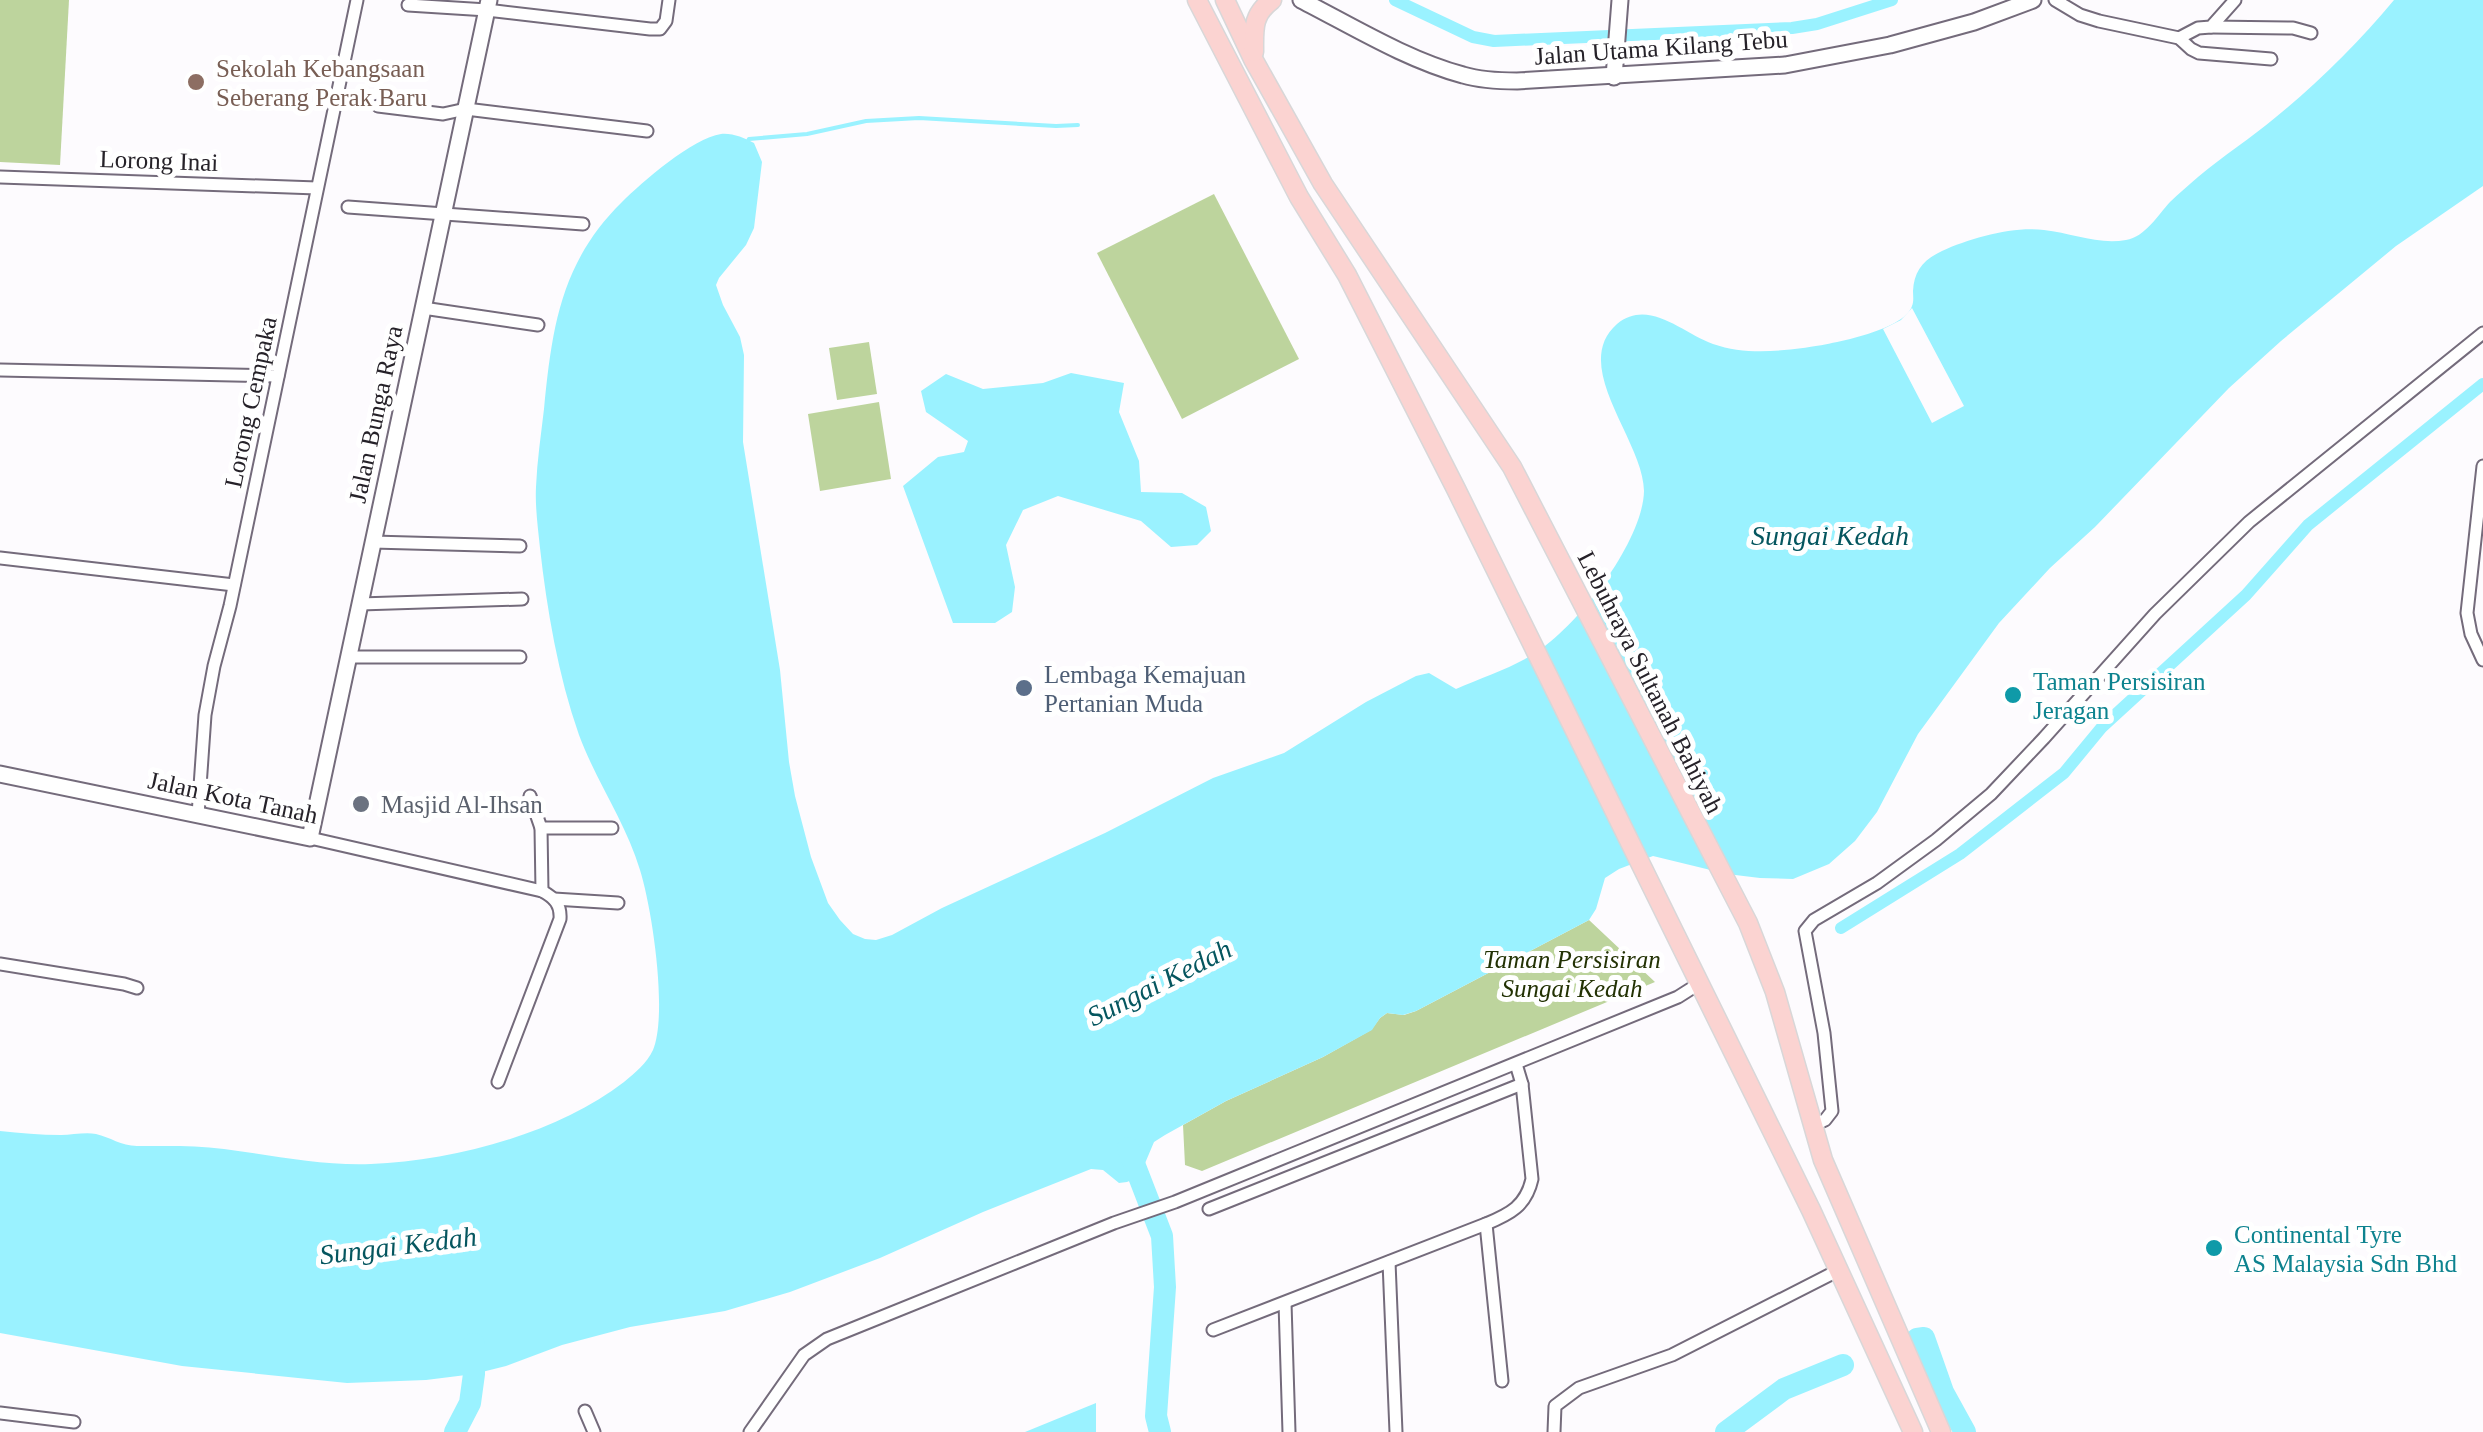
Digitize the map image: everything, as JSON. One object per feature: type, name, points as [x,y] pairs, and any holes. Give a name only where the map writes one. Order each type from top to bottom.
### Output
[{"type":"main road","points":[[1196,0],[1300,197],[1347,275],[1447,471],[1684,948],[1913,1432]]},
{"type":"main road","points":[[1209,22],[1211,0]]},
{"type":"main road","name":"Lebuhraya Sultanah Bahiyah","points":[[1224,0],[1323,184],[1512,467],[1748,924],[1776,992],[1812,1126],[1833,1185],[1941,1432]]},
{"type":"main road","points":[[1254,59],[1252,30],[1262,7],[1272,0]]},
{"type":"street","name":"Lorong Cempaka","points":[[198,815],[205,715],[214,666],[356,0]]},
{"type":"street","points":[[408,5],[488,5],[650,29],[660,28],[666,21],[669,0]]},
{"type":"street","name":"Jalan Utama Kilang Tebu","points":[[1301,0],[1434,65],[1465,76],[1516,81],[1817,60],[1974,22],[2033,0]]},
{"type":"street","points":[[1614,76],[1620,0]]},
{"type":"street","points":[[2055,0],[2099,21],[2179,38],[2199,53],[2271,59]]},
{"type":"street","points":[[2211,27],[2235,0]]},
{"type":"street","name":"Jalan Bunga Raya","points":[[310,838],[488,5]]},
{"type":"street","points":[[2179,38],[2198,28],[2211,27],[2294,28],[2311,33]]},
{"type":"street","points":[[378,106],[443,114],[466,108],[646,132]]},
{"type":"street","name":"Lorong Inai","points":[[0,177],[317,188]]},
{"type":"street","points":[[348,207],[583,224]]},
{"type":"street","points":[[423,308],[538,326]]},
{"type":"street","points":[[1812,1126],[1832,1112],[1832,1103],[1805,930],[1814,920],[1936,840],[1991,794],[2155,614],[2249,522],[2483,333]]},
{"type":"street","points":[[0,370],[278,376]]},
{"type":"street","points":[[2483,466],[2467,613],[2470,634],[2483,660]]},
{"type":"street","points":[[373,542],[520,546]]},
{"type":"street","points":[[0,558],[234,585]]},
{"type":"street","points":[[360,604],[522,598]]},
{"type":"street","points":[[348,657],[520,658]]},
{"type":"street","name":"Jalan Kota Tanah","points":[[0,774],[310,838],[542,891],[554,899]]},
{"type":"street","points":[[530,796],[541,828],[542,891]]},
{"type":"street","points":[[541,828],[612,828]]},
{"type":"street","points":[[498,1082],[560,919],[554,899],[618,902]]},
{"type":"street","points":[[0,964],[137,988]]},
{"type":"street","points":[[750,1432],[814,1346],[1516,1064],[1678,997],[1700,982]]},
{"type":"street","points":[[1213,1330],[1511,1213],[1529,1192],[1532,1179],[1522,1084],[1516,1064]]},
{"type":"street","points":[[1208,1209],[1522,1084]]},
{"type":"street","points":[[1486,1224],[1502,1381]]},
{"type":"street","points":[[1389,1262],[1396,1432]]},
{"type":"street","points":[[1554,1432],[1555,1406],[1578,1388],[1672,1355],[1839,1270]]},
{"type":"street","points":[[1284,1303],[1288,1432]]},
{"type":"street","points":[[585,1411],[594,1432]]},
{"type":"street","points":[[0,1413],[49,1425],[74,1422]]},
{"type":"green space","points":[[0,0],[69,0],[60,165],[0,162]]},
{"type":"green space","points":[[1214,194],[1299,359],[1182,419],[1097,253]]},
{"type":"green space","points":[[869,342],[877,394],[837,400],[829,348]]},
{"type":"green space","points":[[879,402],[891,479],[820,491],[808,414]]},
{"type":"green space","name":"Taman Persisiran Sungai Kedah","points":[[1589,920],[1655,982],[1202,1171],[1185,1165],[1183,1125],[1323,1057],[1371,1030],[1387,1013],[1404,1015],[1416,1011]]},
{"type":"water","name":"Sungai Kedah","points":[[2394,0],[2483,0],[2483,186],[2396,246],[2281,341],[2050,568],[1999,623],[1918,734],[1877,812],[1855,841],[1829,864],[1793,879],[1727,874],[1653,856],[1619,869],[1605,878],[1589,920],[1416,1011],[1403,1015],[1387,1013],[1372,1030],[1323,1057],[1226,1101],[1165,1135],[1154,1142],[1136,1178],[1119,1183],[1103,1170],[1091,1169],[880,1258],[790,1292],[725,1311],[630,1327],[474,1374],[347,1383],[182,1366],[0,1333],[0,1131],[92,1133],[131,1146],[213,1148],[334,1163],[403,1162],[470,1150],[537,1130],[598,1100],[632,1075],[653,1050],[659,987],[645,887],[634,853],[579,735],[565,689],[546,595],[536,487],[551,350],[573,272],[601,225],[622,202],[697,144],[721,134],[738,136],[754,143],[762,162],[754,228],[716,285],[744,355],[743,442],[780,670],[795,796],[828,903],[853,934],[876,940],[1213,778],[1284,753],[1416,676],[1429,673],[1456,689],[1514,665],[1549,643],[1604,583],[1641,512],[1641,471],[1604,382],[1601,361],[1604,341],[1617,324],[1629,317],[1653,316],[1713,344],[1735,349],[1769,351],[1814,346],[1864,335],[1895,323],[1912,306],[1915,278],[1925,262],[1965,242],[2005,231],[2032,229],[2105,241],[2133,238],[2198,177],[2308,90]]},
{"type":"water","points":[[1071,373],[1124,383],[1119,412],[1139,461],[1141,492],[1182,493],[1206,507],[1211,531],[1197,545],[1171,547],[1141,521],[1058,496],[1023,510],[1006,545],[1015,587],[1012,612],[995,623],[953,623],[903,486],[938,457],[964,452],[968,441],[926,412],[921,391],[946,374],[983,389],[1043,383]]},
{"type":"water","points":[[1096,1403],[1096,1432],[1025,1432]]},
{"type":"pier","points":[[1912,308],[1964,406],[1932,423],[1883,329],[1901,320]]},
{"type":"waterway","points":[[1395,0],[1473,37],[1494,41],[1792,28],[1892,0]]},
{"type":"waterway","points":[[747,143],[749,139],[807,134],[866,121],[919,118],[1078,125]]},
{"type":"waterway","points":[[1841,928],[1960,854],[2064,773],[2102,727],[2246,595],[2308,525],[2483,384]]},
{"type":"waterway","points":[[1128,1148],[1162,1236],[1165,1287],[1156,1416],[1160,1432]]},
{"type":"waterway","points":[[1917,1339],[1924,1338],[1943,1392],[1965,1432]]},
{"type":"waterway","points":[[455,1432],[470,1403],[474,1344]]},
{"type":"waterway","points":[[1726,1432],[1784,1389],[1843,1365]]},
{"type":"place","name":"Sekolah Kebangsaan Seberang Perak Baru","points":[[196,82]]},
{"type":"place","name":"Lembaga Kemajuan Pertanian Muda","points":[[1024,688]]},
{"type":"place","name":"Taman Persisiran Jeragan","points":[[2013,695]]},
{"type":"place","name":"Masjid Al-Ihsan","points":[[361,804]]},
{"type":"place","name":"Continental Tyre AS Malaysia Sdn Bhd","points":[[2214,1248]]}]
